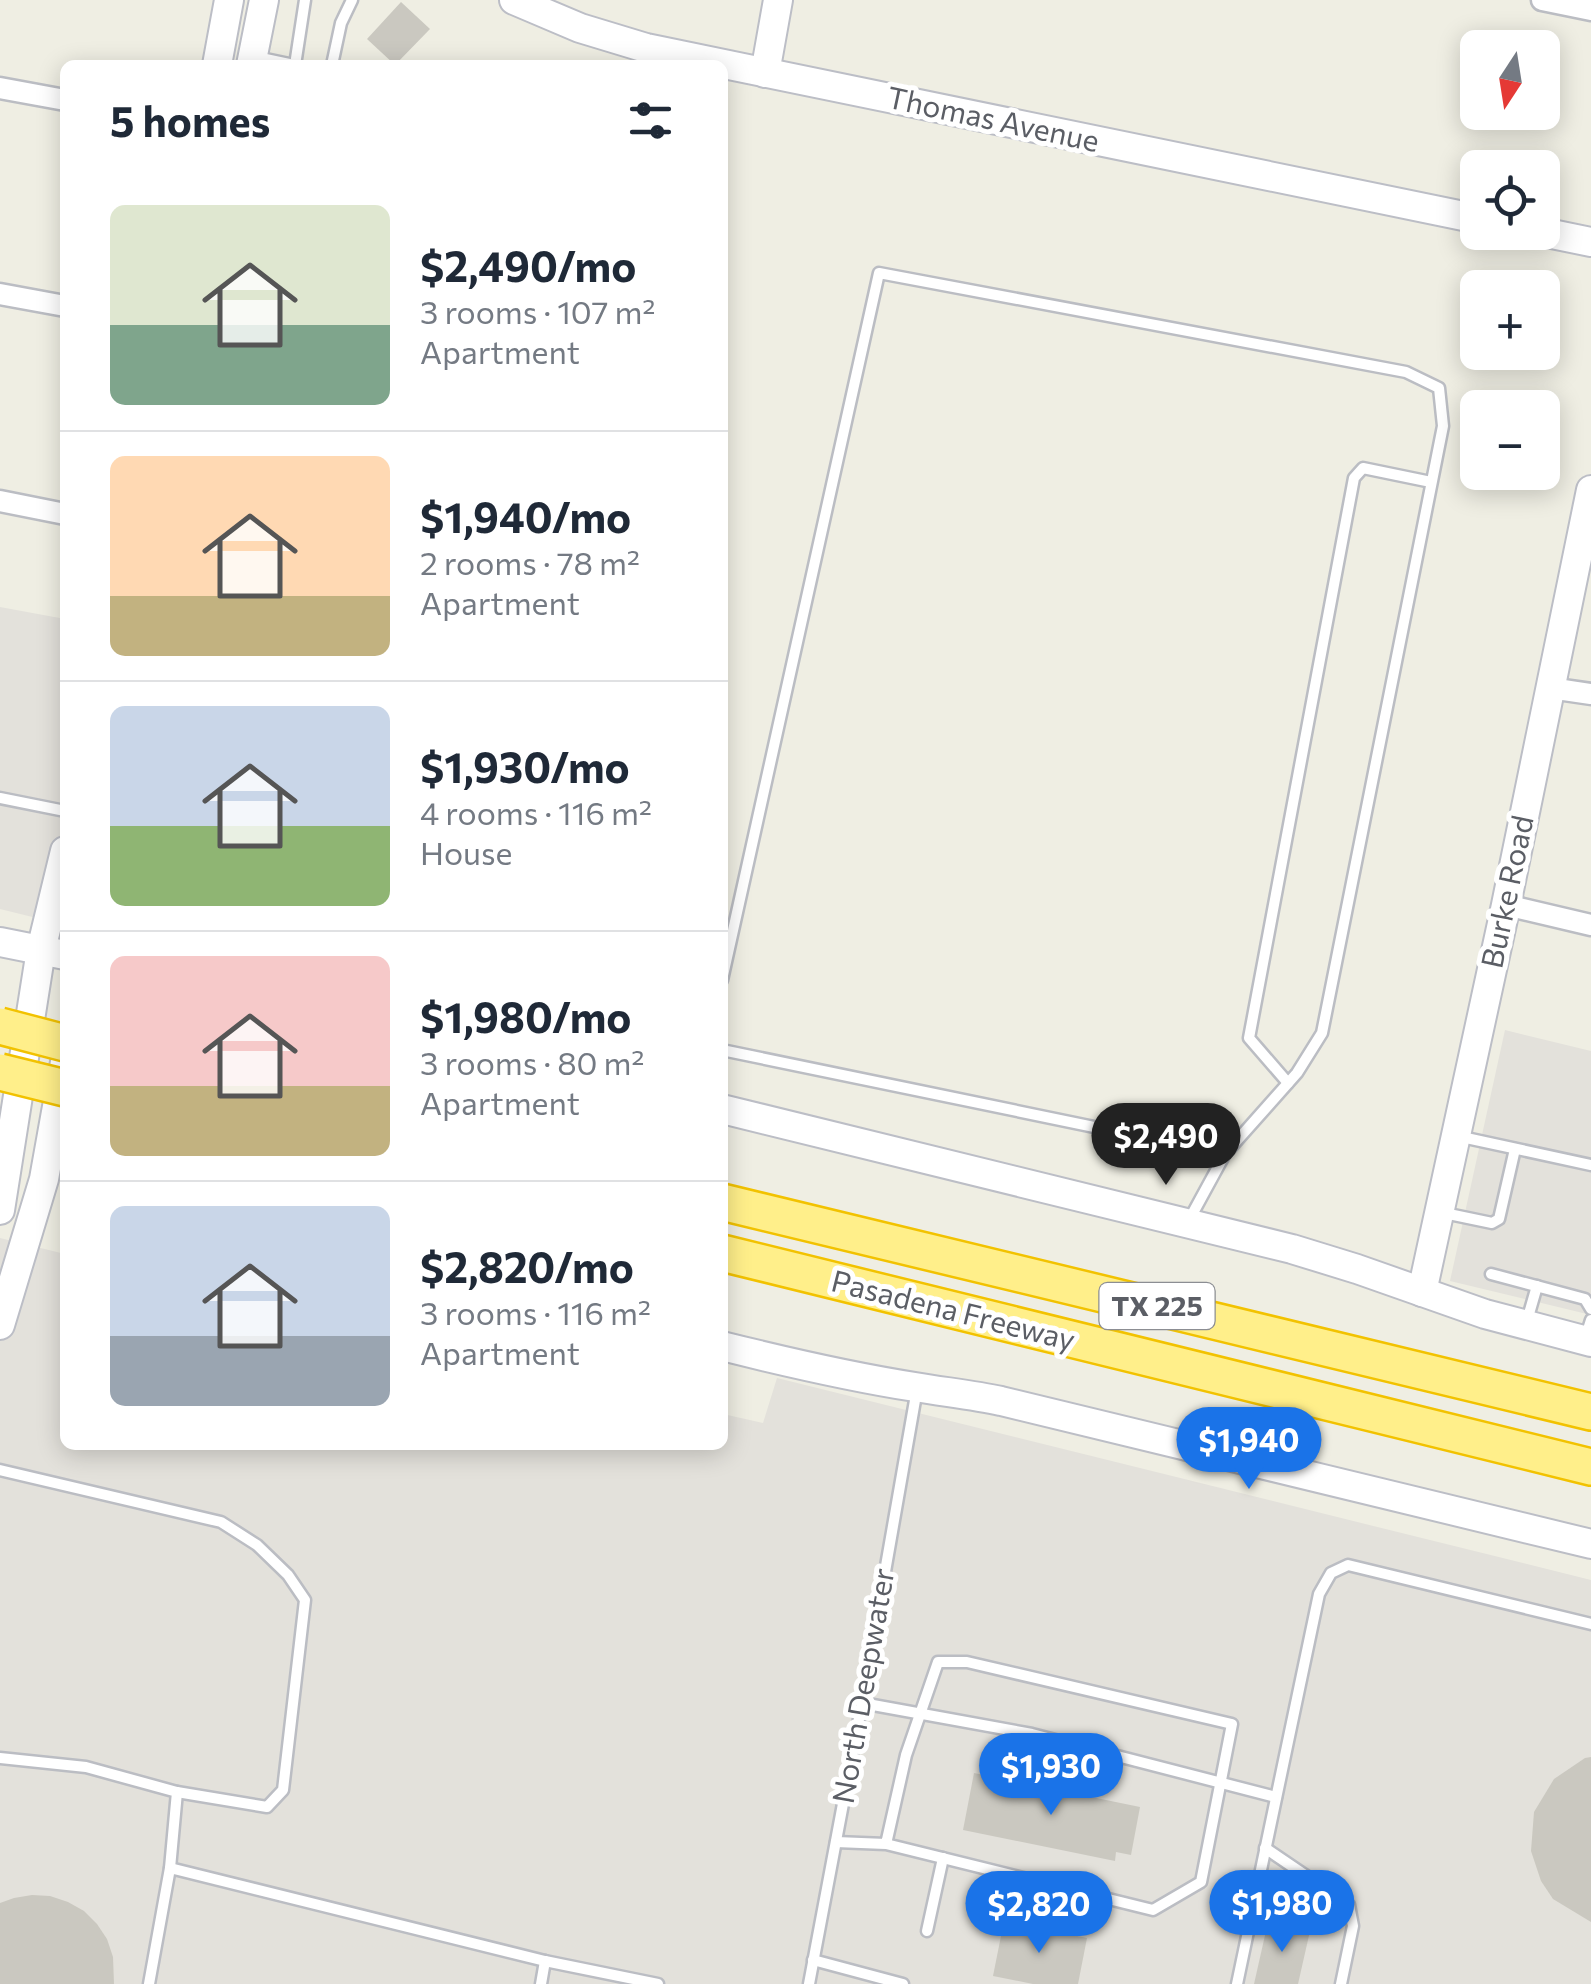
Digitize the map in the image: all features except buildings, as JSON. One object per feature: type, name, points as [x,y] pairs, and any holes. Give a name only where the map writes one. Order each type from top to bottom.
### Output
[{"type":"highway","points":[[0,1026],[60,1041]]},
{"type":"highway","points":[[0,1072],[60,1087]]},
{"type":"highway","name":"Pasadena Freeway","points":[[728,1203],[1591,1412]]},
{"type":"highway","name":"Pasadena Freeway","points":[[728,1254],[1591,1467]]},
{"type":"main road","points":[[218,60],[229,0]]},
{"type":"main road","points":[[252,60],[264,0]]},
{"type":"main road","points":[[764,73],[778,0]]},
{"type":"main road","name":"Thomas Avenue","points":[[526,3],[580,28],[703,60]]},
{"type":"main road","name":"Thomas Avenue","points":[[728,65],[1460,215]]},
{"type":"main road","points":[[1560,236],[1591,242]]},
{"type":"main road","name":"Burke Road","points":[[1422,1292],[1591,490]]},
{"type":"main road","points":[[0,1210],[3,1168],[53,952],[60,893]]},
{"type":"main road","points":[[0,942],[53,952]]},
{"type":"main road","points":[[728,1110],[1292,1249],[1485,1314],[1526,1325],[1589,1334]]},
{"type":"main road","points":[[0,1325],[55,1181],[60,1122]]},
{"type":"main road","points":[[3,1168],[55,1181]]},
{"type":"main road","points":[[728,1347],[917,1388],[1001,1401],[1591,1544]]},
{"type":"street","points":[[1542,0],[1591,10]]},
{"type":"street","points":[[0,88],[60,99]]},
{"type":"street","points":[[0,294],[60,305]]},
{"type":"street","points":[[0,501],[60,513]]},
{"type":"street","points":[[1550,688],[1591,694]]},
{"type":"street","points":[[1506,905],[1591,926]]},
{"type":"lane","points":[[295,60],[305,0]]},
{"type":"lane","points":[[333,60],[341,22],[352,0]]},
{"type":"lane","points":[[728,953],[879,273],[1406,372],[1439,388],[1442,426],[1432,482],[1322,1032],[1298,1073],[1225,1154],[1187,1223]]},
{"type":"lane","points":[[1288,1083],[1249,1038],[1354,478],[1363,468],[1432,482]]},
{"type":"lane","points":[[0,798],[60,810]]},
{"type":"lane","points":[[728,1051],[1225,1154]]},
{"type":"lane","points":[[1456,1136],[1591,1165]]},
{"type":"lane","points":[[1439,1212],[1492,1223],[1499,1219],[1515,1148]]},
{"type":"lane","points":[[1491,1274],[1585,1300],[1591,1309]]},
{"type":"lane","points":[[1526,1325],[1538,1286]]},
{"type":"lane","name":"North Deepwater","points":[[809,1984],[917,1388]]},
{"type":"lane","points":[[0,1470],[221,1522],[257,1545],[288,1575],[304,1600],[283,1790],[267,1807],[177,1792],[86,1767],[0,1758]]},
{"type":"lane","points":[[1236,1984],[1319,1594],[1332,1573],[1348,1566],[1591,1624]]},
{"type":"lane","points":[[836,1842],[886,1844],[1154,1910],[1201,1882],[1232,1724],[966,1662],[938,1662],[906,1755],[886,1844]]},
{"type":"lane","points":[[862,1703],[1032,1734],[1276,1797]]},
{"type":"lane","points":[[149,1984],[170,1868],[177,1792]]},
{"type":"lane","points":[[1265,1848],[1349,1905],[1353,1926],[1342,1984]]},
{"type":"lane","points":[[927,1931],[943,1858]]},
{"type":"lane","points":[[170,1868],[545,1961],[658,1984]]},
{"type":"lane","points":[[814,1960],[902,1984]]},
{"type":"lane","points":[[540,1984],[545,1961]]},
{"type":"shaded area","points":[[0,607],[60,618],[60,924],[0,909]]},
{"type":"shaded area","points":[[1505,1030],[1591,1051],[1591,1315],[1450,1281]]},
{"type":"shaded area","points":[[0,1238],[60,1253],[60,1450],[728,1450],[728,1415],[763,1423],[777,1378],[1591,1580],[1591,1984],[0,1984]]}]
